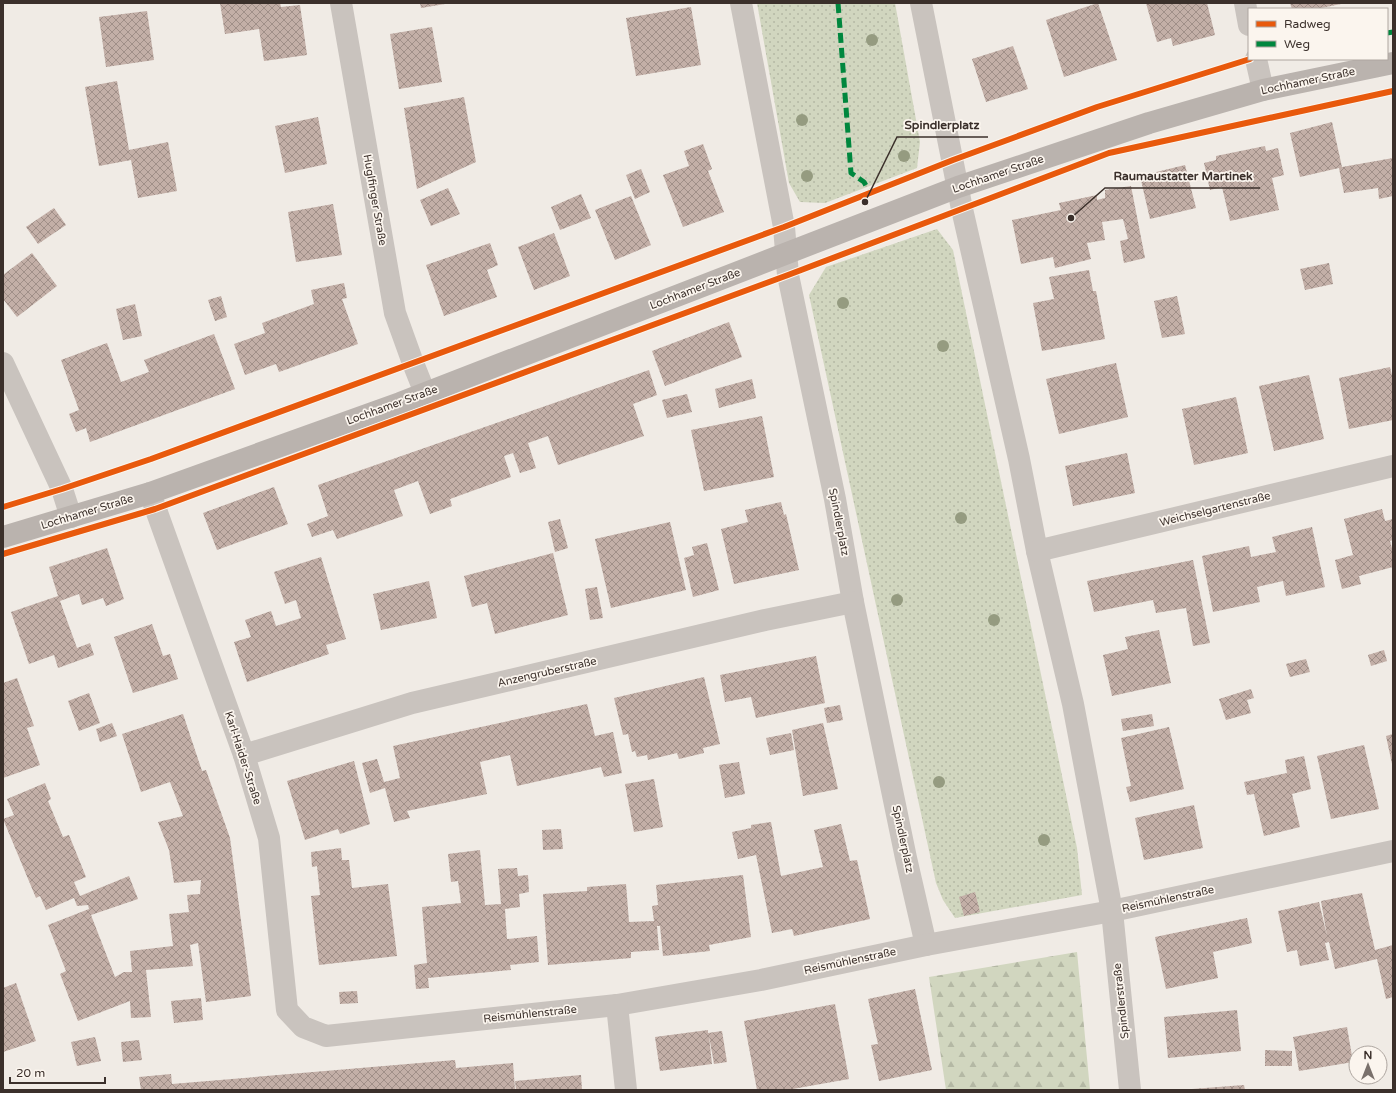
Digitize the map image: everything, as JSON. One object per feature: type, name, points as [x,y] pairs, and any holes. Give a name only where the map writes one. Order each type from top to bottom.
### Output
[{"type":"main road","name":"Lochhamer Straße","points":[[3,537],[150,493],[425,393],[958,187],[1149,123],[1263,90],[1393,63]]},
{"type":"street","name":"Huglfinger Straße","points":[[340,3],[395,313],[425,393]]},
{"type":"street","name":"Spindlerplatz","points":[[741,3],[784,226],[788,275],[835,499],[853,602],[906,858],[926,944]]},
{"type":"street","points":[[921,3],[958,187],[1018,452],[1037,551],[1073,704],[1112,911]]},
{"type":"street","points":[[1244,3],[1248,21]]},
{"type":"street","points":[[1256,60],[1263,90]]},
{"type":"street","points":[[3,363],[62,489],[72,517]]},
{"type":"street","name":"Weichselgartenstraße","points":[[1037,551],[1393,466]]},
{"type":"street","name":"Karl-Haider-Straße","points":[[150,493],[244,755],[269,838],[287,1010],[303,1026]]},
{"type":"street","name":"Anzengruberstraße","points":[[244,755],[412,703],[764,620],[853,602]]},
{"type":"street","name":"Reismühlenstraße","points":[[303,1026],[326,1036],[617,1005],[761,980],[926,944],[1112,911],[1393,851]]},
{"type":"street","name":"Spindlerstraße","points":[[1112,911],[1130,1090]]},
{"type":"street","points":[[617,1005],[626,1090]]},
{"type":"green space","points":[[757,3],[895,3],[920,142],[917,168],[825,203],[800,202],[789,183]]},
{"type":"green space","points":[[937,229],[953,250],[1077,848],[1082,895],[955,918],[943,900],[936,883],[809,295],[826,267]]},
{"type":"green space","points":[[1077,952],[1090,1090],[946,1090],[929,977]]},
{"type":"building","points":[[220,3],[280,3],[281,7],[300,5],[307,55],[264,61],[259,29],[225,34]]},
{"type":"building","points":[[420,3],[445,3],[445,4],[421,8]]},
{"type":"building","points":[[1098,3],[1117,60],[1064,77],[1046,20]]},
{"type":"building","points":[[1146,3],[1207,3],[1215,35],[1173,46],[1171,38],[1157,42]]},
{"type":"building","points":[[1290,3],[1341,3],[1321,8],[1292,8]]},
{"type":"building","points":[[691,7],[701,65],[636,76],[626,18]]},
{"type":"building","points":[[147,11],[154,60],[106,67],[99,17]]},
{"type":"building","points":[[432,27],[442,82],[399,89],[390,34]]},
{"type":"building","points":[[1013,46],[1028,89],[986,102],[972,59]]},
{"type":"building","points":[[117,81],[129,150],[168,142],[177,191],[138,198],[131,160],[99,166],[85,87]]},
{"type":"building","points":[[464,97],[476,162],[417,189],[404,108]]},
{"type":"building","points":[[318,117],[327,164],[285,173],[275,126]]},
{"type":"building","points":[[1332,122],[1342,167],[1393,158],[1393,196],[1379,199],[1378,188],[1344,193],[1339,168],[1300,177],[1290,133]]},
{"type":"building","points":[[703,144],[712,169],[708,171],[724,212],[683,227],[663,175],[689,166],[684,151]]},
{"type":"building","points":[[1265,146],[1266,151],[1278,148],[1284,175],[1272,178],[1279,210],[1230,221],[1222,187],[1210,190],[1204,163],[1216,160],[1216,156]]},
{"type":"building","points":[[1185,165],[1196,208],[1150,219],[1140,176]]},
{"type":"building","points":[[641,169],[650,192],[635,199],[626,175]]},
{"type":"building","points":[[1131,186],[1145,258],[1124,263],[1120,241],[1128,239],[1123,219],[1102,222],[1105,240],[1087,243],[1091,259],[1055,268],[1053,257],[1021,264],[1012,220],[1061,210],[1059,203],[1097,195],[1097,200],[1105,198],[1105,190]]},
{"type":"building","points":[[448,188],[460,214],[431,226],[420,200]]},
{"type":"building","points":[[581,194],[591,218],[560,230],[551,207]]},
{"type":"building","points":[[631,196],[651,245],[615,260],[595,210]]},
{"type":"building","points":[[333,204],[342,255],[296,262],[288,212]]},
{"type":"building","points":[[54,208],[66,225],[38,244],[26,227]]},
{"type":"building","points":[[554,233],[570,276],[534,290],[518,247]]},
{"type":"building","points":[[490,243],[498,265],[487,270],[497,297],[444,316],[426,265]]},
{"type":"building","points":[[32,253],[57,286],[17,317],[3,299],[3,275]]},
{"type":"building","points":[[1329,263],[1333,284],[1305,290],[1300,269]]},
{"type":"building","points":[[1089,270],[1093,291],[1096,291],[1105,339],[1042,351],[1033,303],[1054,299],[1049,277]]},
{"type":"building","points":[[344,283],[347,298],[342,299],[358,344],[279,372],[276,364],[245,375],[234,344],[265,333],[262,323],[314,304],[311,290]]},
{"type":"building","points":[[221,296],[227,317],[215,321],[208,300]]},
{"type":"building","points":[[1177,296],[1185,334],[1162,338],[1154,301]]},
{"type":"building","points":[[135,304],[142,336],[123,340],[116,309]]},
{"type":"building","points":[[729,322],[742,357],[665,386],[652,351]]},
{"type":"building","points":[[214,334],[235,389],[90,442],[86,428],[76,432],[69,414],[79,410],[61,360],[107,343],[121,382],[149,372],[144,360]]},
{"type":"building","points":[[1116,363],[1128,417],[1059,434],[1046,379]]},
{"type":"building","points":[[1390,367],[1393,380],[1393,420],[1349,429],[1339,378]]},
{"type":"building","points":[[649,370],[657,395],[633,404],[644,436],[558,465],[548,436],[528,443],[536,468],[520,473],[513,453],[504,456],[511,477],[450,499],[452,506],[430,514],[418,481],[394,490],[403,516],[337,539],[333,530],[312,537],[307,524],[328,516],[318,485]]},
{"type":"building","points":[[1309,375],[1324,439],[1274,451],[1259,386]]},
{"type":"building","points":[[752,379],[756,398],[719,408],[715,389]]},
{"type":"building","points":[[687,394],[692,412],[667,418],[662,400]]},
{"type":"building","points":[[1236,397],[1248,453],[1194,465],[1182,409]]},
{"type":"building","points":[[762,416],[774,477],[704,491],[691,430]]},
{"type":"building","points":[[1127,453],[1135,493],[1073,506],[1065,466]]},
{"type":"building","points":[[274,487],[288,524],[217,550],[203,513]]},
{"type":"building","points":[[781,502],[784,515],[786,514],[799,570],[734,584],[721,529],[748,522],[745,510]]},
{"type":"building","points":[[1382,509],[1385,521],[1393,519],[1393,540],[1390,541],[1393,552],[1393,567],[1359,576],[1361,584],[1342,589],[1335,560],[1353,555],[1344,519]]},
{"type":"building","points":[[560,519],[568,548],[555,552],[548,522]]},
{"type":"building","points":[[670,522],[686,590],[611,608],[595,539]]},
{"type":"building","points":[[1312,527],[1325,587],[1286,596],[1283,581],[1257,587],[1260,602],[1213,612],[1202,556],[1249,546],[1251,557],[1276,552],[1272,537]]},
{"type":"building","points":[[707,543],[719,590],[693,597],[684,558],[694,555],[692,547]]},
{"type":"building","points":[[107,548],[124,599],[106,606],[103,598],[82,605],[79,594],[60,601],[77,648],[90,643],[94,655],[58,668],[54,655],[29,664],[11,612],[58,596],[49,567]]},
{"type":"building","points":[[553,553],[568,615],[495,634],[487,603],[472,607],[464,576]]},
{"type":"building","points":[[321,557],[346,639],[326,645],[329,654],[247,682],[234,642],[251,637],[245,620],[271,611],[276,626],[301,618],[296,600],[285,604],[274,572]]},
{"type":"building","points":[[1193,560],[1210,643],[1193,646],[1186,608],[1156,613],[1153,600],[1094,612],[1087,581]]},
{"type":"building","points":[[429,581],[437,618],[381,630],[373,594]]},
{"type":"building","points":[[597,587],[603,618],[590,620],[585,589]]},
{"type":"building","points":[[152,624],[163,656],[170,654],[178,679],[133,693],[114,637]]},
{"type":"building","points":[[1159,630],[1171,683],[1112,696],[1103,655],[1128,649],[1125,637]]},
{"type":"building","points":[[1384,650],[1387,661],[1371,666],[1368,655]]},
{"type":"building","points":[[816,656],[825,703],[756,718],[751,697],[725,702],[720,675]]},
{"type":"building","points":[[1306,659],[1310,672],[1290,677],[1286,664]]},
{"type":"building","points":[[704,677],[720,744],[703,748],[704,753],[679,759],[677,753],[648,760],[647,755],[637,757],[635,751],[632,752],[628,734],[623,735],[614,698]]},
{"type":"building","points":[[17,678],[34,726],[27,728],[40,765],[3,778],[3,683]]},
{"type":"building","points":[[1251,689],[1254,698],[1247,700],[1251,713],[1226,720],[1219,699]]},
{"type":"building","points":[[89,693],[100,723],[79,731],[68,701]]},
{"type":"building","points":[[587,704],[595,736],[613,732],[622,773],[604,777],[601,767],[517,786],[510,755],[480,762],[487,794],[407,811],[410,818],[394,822],[385,788],[370,793],[362,763],[377,759],[384,782],[400,778],[393,746]]},
{"type":"building","points":[[840,705],[843,720],[827,723],[824,708]]},
{"type":"building","points":[[183,714],[202,771],[206,770],[230,838],[251,996],[206,1002],[198,943],[190,945],[193,966],[146,970],[151,1017],[131,1018],[130,1001],[78,1021],[60,974],[66,971],[48,925],[89,909],[88,905],[77,906],[74,898],[46,910],[40,896],[36,898],[3,819],[14,815],[7,799],[45,783],[51,799],[48,801],[63,837],[69,835],[86,877],[74,882],[80,896],[129,876],[138,899],[91,915],[115,977],[124,972],[132,972],[130,951],[173,946],[169,914],[189,912],[187,895],[200,894],[201,880],[174,883],[169,850],[158,822],[183,816],[170,782],[141,792],[122,734]]},
{"type":"building","points":[[1152,714],[1154,726],[1123,731],[1121,719]]},
{"type":"building","points":[[112,723],[117,736],[100,742],[96,729]]},
{"type":"building","points":[[823,723],[838,789],[803,796],[792,730]]},
{"type":"building","points":[[1169,727],[1184,789],[1130,802],[1126,787],[1131,786],[1121,738]]},
{"type":"building","points":[[791,733],[794,750],[770,755],[766,738]]},
{"type":"building","points":[[1393,734],[1393,764],[1392,764],[1386,736]]},
{"type":"building","points":[[1364,745],[1379,809],[1331,819],[1317,756]]},
{"type":"building","points":[[1304,756],[1311,789],[1292,794],[1300,827],[1264,836],[1254,794],[1247,795],[1244,782],[1287,773],[1285,760]]},
{"type":"building","points":[[354,761],[370,824],[340,834],[338,829],[305,840],[287,781]]},
{"type":"building","points":[[739,762],[745,794],[725,798],[719,765]]},
{"type":"building","points":[[654,779],[663,827],[634,832],[625,784]]},
{"type":"building","points":[[1194,805],[1203,848],[1144,860],[1135,818]]},
{"type":"building","points":[[771,822],[781,876],[823,867],[814,830],[841,824],[850,861],[857,860],[870,919],[794,936],[792,929],[772,933],[756,855],[738,859],[732,832],[751,828],[751,825]]},
{"type":"building","points":[[561,829],[563,849],[543,850],[542,830]]},
{"type":"building","points":[[341,848],[342,860],[349,860],[352,888],[388,884],[397,956],[319,965],[311,896],[320,895],[317,866],[312,867],[311,852]]},
{"type":"building","points":[[480,850],[485,905],[501,904],[498,869],[517,868],[518,876],[528,875],[529,892],[519,894],[520,907],[505,909],[507,939],[537,936],[539,962],[510,965],[511,970],[428,978],[429,988],[416,989],[414,965],[427,963],[422,907],[461,903],[458,881],[451,882],[448,854]]},
{"type":"building","points":[[743,875],[751,937],[709,945],[710,951],[663,956],[660,926],[657,926],[659,950],[631,952],[631,958],[548,965],[543,894],[587,891],[587,887],[626,884],[629,922],[654,921],[652,906],[658,905],[656,885]]},
{"type":"building","points":[[975,892],[980,912],[964,916],[959,897]]},
{"type":"building","points":[[1362,893],[1375,950],[1393,945],[1393,997],[1386,999],[1377,959],[1335,969],[1329,942],[1325,943],[1329,960],[1300,966],[1297,950],[1287,952],[1278,911],[1319,902],[1327,936],[1321,901]]},
{"type":"building","points":[[1247,918],[1252,943],[1213,952],[1218,978],[1166,989],[1155,937]]},
{"type":"building","points":[[16,983],[36,1041],[3,1052],[3,988]]},
{"type":"building","points":[[915,989],[932,1070],[879,1081],[871,1045],[878,1044],[868,999]]},
{"type":"building","points":[[357,991],[358,1003],[340,1004],[339,992]]},
{"type":"building","points":[[201,998],[203,1020],[174,1023],[171,1001]]},
{"type":"building","points":[[835,1004],[849,1079],[787,1090],[757,1090],[744,1021]]},
{"type":"building","points":[[1237,1010],[1241,1051],[1168,1058],[1164,1017]]},
{"type":"building","points":[[1347,1027],[1350,1045],[1348,1045],[1348,1063],[1299,1071],[1293,1037]]},
{"type":"building","points":[[708,1030],[708,1033],[722,1031],[727,1062],[714,1064],[709,1036],[712,1064],[660,1071],[655,1037]]},
{"type":"building","points":[[95,1037],[101,1061],[77,1066],[71,1042]]},
{"type":"building","points":[[139,1040],[142,1060],[123,1062],[121,1042]]},
{"type":"building","points":[[1265,1050],[1292,1051],[1292,1066],[1265,1066]]},
{"type":"building","points":[[455,1060],[456,1068],[513,1063],[515,1089],[141,1090],[139,1077],[171,1074],[172,1084]]},
{"type":"building","points":[[581,1075],[582,1090],[516,1090],[515,1081]]},
{"type":"building","points":[[1244,1085],[1245,1090],[1192,1090],[1192,1089]]},
{"type":"marked path","points":[[838,3],[851,173],[864,182],[870,193]]},
{"type":"marked path","points":[[1388,33],[1393,32]]},
{"type":"cycle path","points":[[3,507],[151,459],[784,227],[953,160],[1097,107],[1248,60]]},
{"type":"cycle path","points":[[3,554],[155,509],[788,275],[1109,153],[1393,91]]},
{"type":"place","name":"Spindlerplatz","points":[[865,202]]},
{"type":"place","name":"Raumaustatter Martinek","points":[[1071,218]]}]
